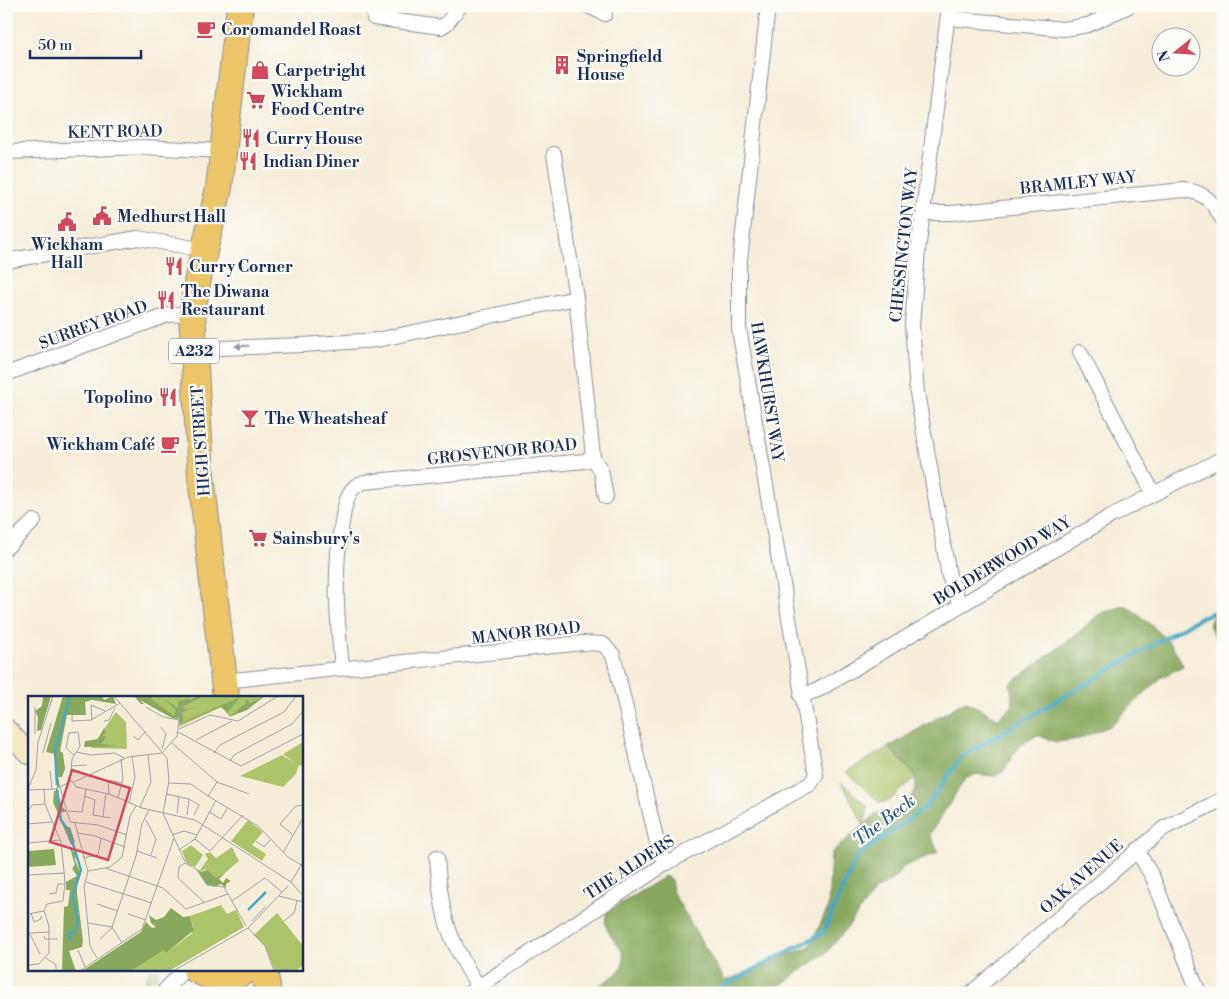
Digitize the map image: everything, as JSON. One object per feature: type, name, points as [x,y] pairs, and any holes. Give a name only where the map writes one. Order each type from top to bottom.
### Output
[{"type":"highway","name":"HIGH STREET","points":[[225,690],[202,486],[192,314],[219,188],[240,6]]},
{"type":"highway","points":[[202,972],[219,978],[243,980]]},
{"type":"highway","points":[[264,972],[268,993]]},
{"type":"street","points":[[374,18],[441,26],[447,23],[460,6]]},
{"type":"street","points":[[588,6],[605,14]]},
{"type":"street","name":"HAWKHURST WAY","points":[[768,6],[738,269],[738,308],[743,362],[816,775],[814,780]]},
{"type":"street","points":[[949,12],[1064,29],[1088,25],[1129,6]]},
{"type":"street","name":"CHESSINGTON WAY","points":[[949,12],[913,292],[914,361],[949,576],[960,604]]},
{"type":"street","name":"KENT ROAD","points":[[6,152],[142,147],[224,151]]},
{"type":"street","name":"GROSVENOR ROAD","points":[[342,668],[336,609],[335,568],[345,508],[350,491],[354,486],[364,482],[585,460],[592,457],[594,449],[576,298],[554,154]]},
{"type":"street","name":"BRAMLEY WAY","points":[[923,213],[952,213],[1182,190],[1197,192],[1210,200],[1223,220]]},
{"type":"street","points":[[6,261],[138,238],[205,250]]},
{"type":"street","points":[[194,348],[290,346],[377,340],[576,298]]},
{"type":"street","name":"SURREY ROAD","points":[[6,374],[168,315],[192,314]]},
{"type":"street","points":[[1080,352],[1153,493]]},
{"type":"street","points":[[592,457],[601,470],[606,497]]},
{"type":"street","name":"BOLDERWOOD WAY","points":[[801,696],[818,690],[960,604],[1153,493],[1223,458]]},
{"type":"street","points":[[6,548],[34,521]]},
{"type":"street","name":"MANOR ROAD","points":[[225,690],[342,668],[582,643],[603,644],[609,648],[616,663],[658,847],[664,864]]},
{"type":"street","points":[[6,729],[28,753]]},
{"type":"street","name":"THE ALDERS","points":[[474,990],[664,864],[800,790],[814,780]]},
{"type":"street","name":"OAK AVENUE","points":[[971,993],[1172,822],[1223,799]]},
{"type":"street","points":[[1137,850],[1153,878],[1199,993]]},
{"type":"street","points":[[437,856],[446,925],[474,990]]},
{"type":"street","points":[[162,993],[182,972]]},
{"type":"green space","points":[[1220,597],[1223,597],[1223,653],[1209,625]]},
{"type":"green space","points":[[1126,605],[1166,639],[1173,647],[1183,666],[1162,677],[1110,726],[1079,739],[1056,742],[1037,735],[1018,747],[1003,772],[993,776],[976,774],[965,779],[930,834],[938,852],[903,867],[894,879],[876,889],[826,953],[769,993],[586,993],[612,977],[619,971],[623,963],[623,955],[607,929],[605,921],[607,912],[665,876],[671,879],[673,893],[725,981],[810,946],[828,908],[831,853],[879,812],[893,811],[915,793],[916,777],[889,747],[965,701],[998,718],[1013,706],[1010,684],[1079,632],[1099,614]]},
{"type":"green space","points":[[889,747],[916,777],[889,801],[880,803],[846,772]]},
{"type":"green space","points":[[841,782],[868,807],[864,825]]},
{"type":"green space","points":[[148,972],[159,972],[156,978],[145,982]]},
{"type":"green space","points":[[200,986],[225,989],[225,993],[182,993],[188,988]]},
{"type":"waterway","name":"The Beck","points":[[711,993],[823,933],[857,856],[926,807],[962,756],[1201,617],[1223,609]]},
{"type":"place","name":"Coromandel Roast","points":[[206,29]]},
{"type":"place","name":"Springfield House","points":[[562,65]]},
{"type":"place","name":"Carpetright","points":[[260,70]]},
{"type":"place","name":"Wickham Food Centre","points":[[256,100]]},
{"type":"place","name":"Curry House","points":[[251,138]]},
{"type":"place","name":"Indian Diner","points":[[248,161]]},
{"type":"place","name":"Medhurst Hall","points":[[102,216]]},
{"type":"place","name":"Wickham Hall","points":[[67,222]]},
{"type":"place","name":"Curry Corner","points":[[174,266]]},
{"type":"place","name":"The Diwana Restaurant","points":[[166,300]]},
{"type":"place","name":"Topolino","points":[[168,397]]},
{"type":"place","name":"The Wheatsheaf","points":[[250,418]]},
{"type":"place","name":"Wickham Café","points":[[170,444]]},
{"type":"place","name":"Sainsbury's","points":[[258,538]]}]
